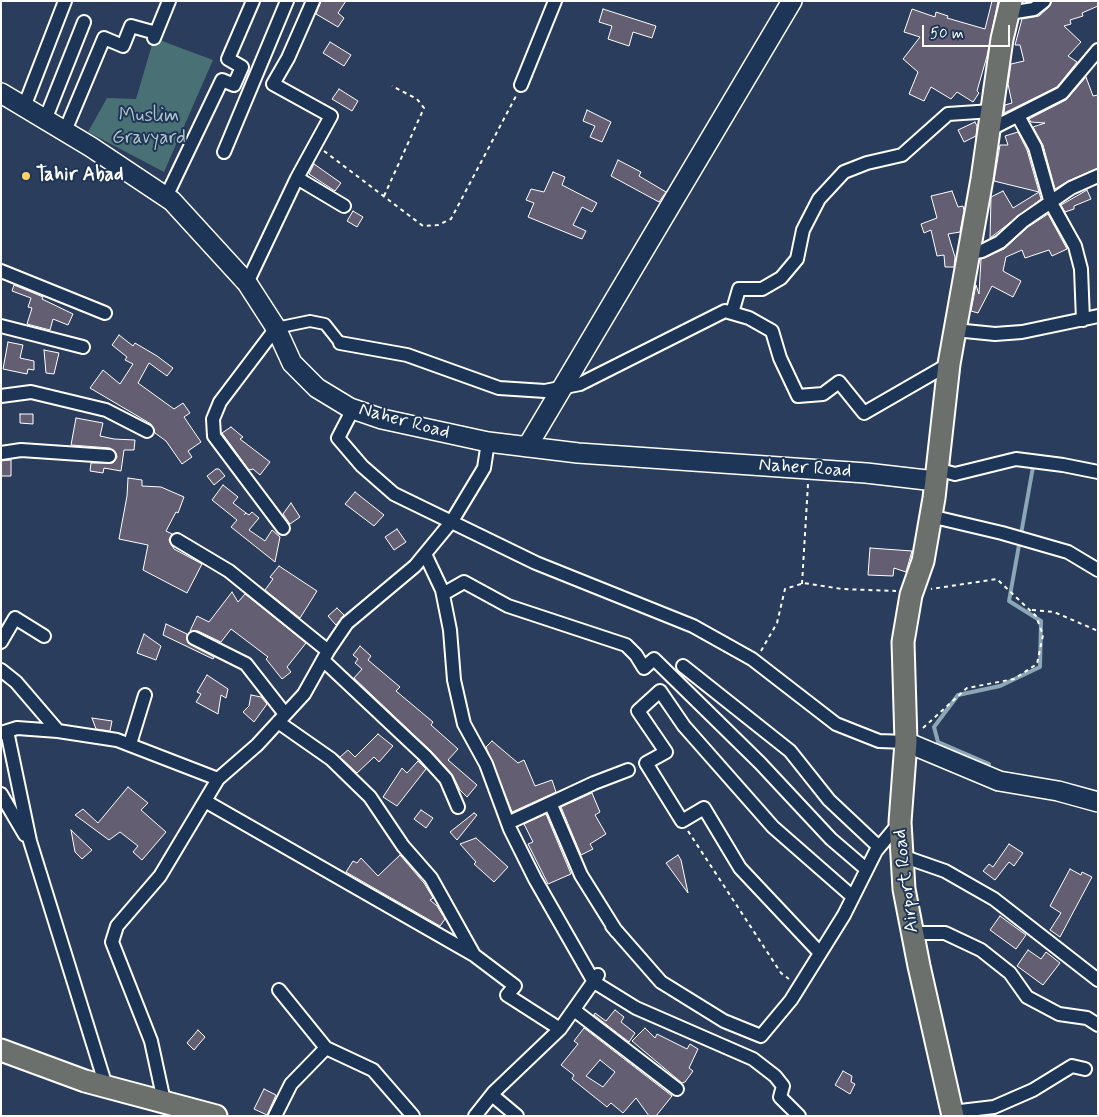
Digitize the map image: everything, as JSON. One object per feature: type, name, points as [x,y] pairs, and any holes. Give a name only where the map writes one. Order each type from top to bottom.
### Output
[{"type":"main road","points":[[527,447],[792,1]]},
{"type":"main road","name":"Airport Road","points":[[953,1114],[912,934],[904,889],[900,822],[906,742],[903,642],[913,589],[923,561],[936,475],[949,364],[969,253],[1002,39],[1010,7]]},
{"type":"main road","name":"Naher Road","points":[[1,93],[166,197],[199,229],[247,283],[276,328],[292,363],[317,388],[353,409],[382,419],[488,442],[586,454],[808,469],[936,475]]},
{"type":"main road","points":[[906,742],[999,781],[1058,791],[1098,802]]},
{"type":"main road","points":[[1,1050],[106,1086],[216,1116]]},
{"type":"street","points":[[24,107],[64,1]]},
{"type":"street","points":[[64,131],[104,38],[123,46],[131,26],[155,35],[169,1]]},
{"type":"street","points":[[166,197],[222,80],[234,85],[242,67],[228,59],[253,1]]},
{"type":"street","points":[[224,152],[287,1]]},
{"type":"street","points":[[247,283],[314,143],[331,116],[273,84],[288,58],[314,1]]},
{"type":"street","points":[[521,85],[555,1]]},
{"type":"street","points":[[1010,7],[1034,9],[1044,1]]},
{"type":"street","points":[[46,120],[84,22]]},
{"type":"street","points":[[732,312],[739,289],[762,289],[781,278],[797,259],[803,230],[819,199],[844,172],[867,162],[902,155],[948,114],[990,120],[1018,116],[1062,93],[1098,50]]},
{"type":"street","points":[[1018,116],[1035,147],[1051,203],[1075,246],[1080,270],[1083,320]]},
{"type":"street","points":[[969,253],[982,251],[1000,242],[1023,221],[1070,188],[1098,176]]},
{"type":"street","points":[[297,178],[344,206]]},
{"type":"street","points":[[1,271],[105,313]]},
{"type":"street","points":[[283,528],[214,436],[213,419],[220,402],[276,328],[310,321],[325,324],[340,343],[407,355],[499,388],[545,391],[580,384],[725,310],[749,318],[772,332],[780,358],[798,396],[823,394],[838,382],[864,413],[949,364]]},
{"type":"street","points":[[955,330],[995,334],[1022,332],[1098,316]]},
{"type":"street","points":[[1,326],[83,347]]},
{"type":"street","points":[[1,396],[31,392],[106,410],[147,431]]},
{"type":"street","points":[[353,409],[338,438],[362,466],[394,494],[536,563],[694,626],[755,661],[836,724],[879,741],[906,742]]},
{"type":"street","points":[[164,1101],[151,1041],[112,942],[117,926],[160,876],[218,779],[257,745],[304,694],[348,623],[415,566],[452,521],[484,468],[488,442]]},
{"type":"street","points":[[1,453],[21,450],[109,456]]},
{"type":"street","points":[[936,475],[955,474],[1016,459],[1063,464],[1098,472]]},
{"type":"street","points":[[930,516],[1068,552],[1098,570]]},
{"type":"street","points":[[177,540],[229,571],[326,656],[446,779],[458,807]]},
{"type":"street","points":[[425,554],[443,594],[450,630],[454,680],[464,724],[486,764],[508,823],[540,887],[597,978],[636,1008],[754,1059],[775,1076],[782,1086],[780,1097],[799,1116]]},
{"type":"street","points":[[443,594],[464,582],[508,606],[626,646],[636,655],[644,668],[654,659],[760,763],[831,839],[866,869]]},
{"type":"street","points":[[1,642],[15,618],[44,636]]},
{"type":"street","points":[[194,638],[246,664],[281,718],[331,759],[370,797],[403,846],[431,878],[474,954]]},
{"type":"street","points":[[683,666],[790,751],[829,800],[879,847]]},
{"type":"street","points":[[1,670],[16,682],[58,730]]},
{"type":"street","points":[[820,953],[740,868],[704,808],[682,821],[646,763],[666,752],[638,711],[660,691],[690,733],[773,827],[853,897]]},
{"type":"street","points":[[130,744],[145,695]]},
{"type":"street","points":[[106,1086],[32,847],[4,732],[17,728],[58,730],[130,744],[218,779]]},
{"type":"street","points":[[508,823],[550,805],[577,790],[628,770]]},
{"type":"street","points":[[1,794],[32,847]]},
{"type":"street","points":[[205,801],[474,954],[515,986],[507,995],[560,1029]]},
{"type":"street","points":[[550,805],[581,875],[615,929],[661,982],[724,1021],[762,1036],[800,986],[853,897],[879,847],[900,822]]},
{"type":"street","points":[[902,856],[945,871],[994,898],[1098,980]]},
{"type":"street","points":[[912,934],[945,933],[981,950],[1010,973],[1028,998],[1059,1014],[1087,1018],[1098,1025]]},
{"type":"street","points":[[475,1116],[492,1095],[560,1029],[597,978]]},
{"type":"street","points":[[280,990],[326,1048],[373,1070],[413,1116]]},
{"type":"street","points":[[574,1010],[677,1089]]},
{"type":"street","points":[[275,1116],[292,1084],[326,1048]]},
{"type":"street","points":[[953,1114],[994,1108],[1033,1090],[1072,1066],[1085,1069]]},
{"type":"street","points":[[492,1095],[517,1116]]},
{"type":"path","points":[[314,143],[423,226],[438,225],[451,219],[521,85]]},
{"type":"path","points":[[384,196],[424,108],[417,99],[392,86]]},
{"type":"path","points":[[802,584],[808,469]]},
{"type":"path","points":[[755,661],[777,624],[785,589],[802,584],[888,592],[930,589],[997,579],[1036,616],[1043,635],[1037,664],[1014,679],[967,688],[936,718],[906,742]]},
{"type":"path","points":[[1030,610],[1054,612],[1098,631]]},
{"type":"path","points":[[682,821],[781,973],[800,986]]},
{"type":"green space","name":"Muslim Gravyard","points":[[154,38],[213,60],[164,172],[88,132],[107,98],[136,99]]},
{"type":"building","points":[[321,1],[346,1],[338,13],[344,18],[338,27],[316,14]]},
{"type":"building","points":[[992,1],[998,1],[987,56],[977,91],[979,93],[973,102],[957,92],[951,99],[931,87],[924,101],[909,94],[918,72],[903,59],[920,37],[904,32],[912,9],[935,17],[936,12],[948,16],[947,18],[985,29]]},
{"type":"building","points":[[1052,1],[1098,1],[1098,6],[1082,13],[1083,16],[1070,20],[1071,24],[1064,26],[1081,42],[1068,56],[1077,62],[1057,87],[1004,113],[1005,105],[1012,103],[1008,84],[1011,64],[1024,61],[1020,45],[1015,45],[1022,19],[1039,16],[1049,7]]},
{"type":"building","points":[[603,9],[656,26],[652,38],[633,32],[629,46],[608,39],[612,26],[599,22]]},
{"type":"building","points":[[330,42],[351,55],[344,66],[323,53]]},
{"type":"building","points":[[1086,77],[1093,96],[1098,95],[1098,168],[1055,189],[1043,145],[1033,127],[1045,123],[1031,122],[1029,119],[1066,100]]},
{"type":"building","points":[[339,89],[358,101],[352,111],[332,99]]},
{"type":"building","points":[[587,110],[611,122],[602,142],[590,137],[595,126],[583,121]]},
{"type":"building","points":[[975,122],[977,126],[976,136],[964,142],[958,130]]},
{"type":"building","points":[[1018,132],[1027,150],[1039,192],[994,181],[1000,145],[1008,145],[1005,136]]},
{"type":"building","points":[[618,160],[641,172],[639,176],[666,192],[659,202],[611,176]]},
{"type":"building","points":[[314,164],[341,183],[335,191],[309,174]]},
{"type":"building","points":[[553,172],[565,177],[562,185],[597,203],[592,212],[582,207],[573,225],[586,231],[582,239],[528,217],[534,203],[526,200],[531,189],[544,192]]},
{"type":"building","points":[[1087,190],[1091,199],[1065,212],[1061,205]]},
{"type":"building","points":[[952,191],[958,207],[963,206],[964,210],[960,232],[948,234],[955,257],[954,267],[945,267],[944,255],[937,256],[931,230],[924,233],[921,224],[937,218],[931,196]]},
{"type":"building","points":[[1003,191],[1013,208],[1039,192],[1041,199],[990,238],[991,197]]},
{"type":"building","points":[[353,211],[363,217],[357,227],[347,221]]},
{"type":"building","points":[[1048,214],[1067,249],[1052,256],[1049,250],[1025,258],[1022,250],[1006,257],[1003,271],[1021,281],[1013,297],[992,286],[978,313],[971,311],[976,285],[979,294],[981,259],[1004,249],[1028,227]]},
{"type":"building","points":[[14,285],[43,297],[42,299],[73,314],[68,325],[53,319],[50,330],[27,324],[32,308],[28,307],[31,298],[12,291]]},
{"type":"building","points":[[119,335],[133,346],[135,343],[173,368],[167,376],[149,363],[138,383],[174,409],[183,403],[190,413],[184,417],[201,442],[188,451],[192,457],[182,464],[166,441],[155,433],[151,424],[90,388],[103,370],[120,384],[133,364],[125,360],[127,357],[112,345]]},
{"type":"building","points":[[8,342],[23,345],[20,358],[34,361],[34,370],[28,369],[27,374],[3,369]]},
{"type":"building","points":[[44,350],[59,353],[54,374],[46,373]]},
{"type":"building","points":[[20,414],[33,414],[33,424],[20,423]]},
{"type":"building","points":[[76,418],[103,423],[100,436],[135,440],[134,450],[124,450],[121,471],[104,468],[103,473],[90,471],[91,463],[113,463],[117,457],[116,453],[110,448],[71,445]]},
{"type":"building","points":[[231,427],[243,437],[240,439],[270,462],[260,475],[253,469],[249,470],[222,433]]},
{"type":"building","points":[[11,460],[11,476],[1,476],[1,461]]},
{"type":"building","points":[[216,469],[219,469],[225,476],[214,485],[207,476]]},
{"type":"building","points":[[128,478],[142,480],[142,486],[161,487],[184,497],[178,513],[176,512],[166,531],[172,534],[169,540],[174,549],[202,564],[187,593],[143,570],[148,545],[119,539],[127,496]]},
{"type":"building","points":[[223,485],[238,497],[233,503],[249,515],[252,512],[259,518],[249,530],[265,541],[272,530],[280,537],[275,562],[231,527],[237,520],[212,500]]},
{"type":"building","points":[[355,492],[384,515],[374,526],[345,504]]},
{"type":"building","points":[[291,503],[300,517],[290,524],[283,514]]},
{"type":"building","points":[[397,529],[406,542],[394,550],[385,537]]},
{"type":"building","points":[[870,548],[912,551],[906,572],[894,568],[893,576],[868,575]]},
{"type":"building","points":[[279,566],[317,591],[300,618],[265,590],[273,579],[270,577]]},
{"type":"building","points":[[232,592],[238,602],[245,594],[306,643],[287,667],[291,672],[282,679],[266,659],[268,657],[231,629],[221,642],[198,631],[190,631],[197,616],[209,622]]},
{"type":"building","points":[[337,608],[344,615],[336,625],[328,616]]},
{"type":"building","points":[[166,624],[187,634],[188,643],[214,657],[213,659],[163,635]]},
{"type":"building","points":[[144,634],[161,646],[156,660],[137,653]]},
{"type":"building","points":[[360,646],[371,656],[368,660],[400,687],[396,691],[433,722],[431,725],[458,749],[448,760],[477,785],[467,797],[460,790],[452,774],[431,751],[354,678],[362,669],[355,663],[358,659],[353,655]]},
{"type":"building","points":[[207,675],[228,689],[226,698],[221,695],[218,714],[196,702],[201,694],[197,692]]},
{"type":"building","points":[[251,695],[261,697],[267,704],[254,722],[243,712],[249,706]]},
{"type":"building","points":[[92,718],[112,721],[110,731],[96,729]]},
{"type":"building","points":[[378,734],[393,746],[379,762],[374,757],[357,773],[340,757],[348,750],[355,757]]},
{"type":"building","points":[[492,741],[518,763],[524,760],[535,786],[552,780],[556,792],[512,812],[486,747]]},
{"type":"building","points":[[418,761],[426,769],[397,806],[383,797],[402,768],[407,773]]},
{"type":"building","points":[[128,787],[148,803],[141,810],[166,832],[142,860],[133,852],[138,846],[120,832],[109,840],[75,815],[83,809],[98,823]]},
{"type":"building","points":[[592,793],[600,812],[595,815],[606,834],[590,844],[593,849],[581,855],[561,807]]},
{"type":"building","points":[[421,810],[433,818],[426,828],[414,819]]},
{"type":"building","points":[[474,813],[477,815],[457,840],[450,832]]},
{"type":"building","points":[[546,814],[571,874],[548,884],[528,844],[533,842],[524,824]]},
{"type":"building","points":[[71,830],[92,850],[82,859],[75,852]]},
{"type":"building","points":[[476,838],[508,867],[494,882],[474,864],[476,862],[460,844]]},
{"type":"building","points":[[1009,844],[1023,853],[1014,866],[1009,862],[995,880],[983,871],[989,864],[993,867]]},
{"type":"building","points":[[400,855],[424,883],[433,898],[430,900],[437,906],[445,919],[440,926],[346,872],[353,861],[357,863],[361,858],[378,876]]},
{"type":"building","points":[[678,855],[681,860],[688,893],[666,863]]},
{"type":"building","points":[[1070,869],[1081,875],[1082,872],[1092,877],[1060,937],[1050,930],[1061,913],[1050,906]]},
{"type":"building","points":[[1000,916],[1026,935],[1016,949],[990,930]]},
{"type":"building","points":[[1028,950],[1041,959],[1046,952],[1060,963],[1043,985],[1017,966]]},
{"type":"building","points":[[615,1010],[624,1017],[621,1022],[635,1033],[629,1042],[594,1015],[595,1013],[606,1021]]},
{"type":"building","points":[[584,1028],[672,1096],[656,1116],[649,1116],[636,1098],[623,1113],[611,1103],[607,1107],[572,1079],[574,1075],[561,1065],[578,1044],[574,1041]],"holes":[[[600,1060],[615,1072],[603,1087],[586,1076]]]},
{"type":"building","points":[[645,1028],[655,1038],[657,1034],[687,1049],[690,1044],[698,1049],[689,1068],[693,1071],[685,1082],[682,1083],[632,1041]]},
{"type":"building","points":[[198,1030],[205,1037],[194,1050],[187,1043]]},
{"type":"building","points":[[843,1071],[852,1076],[851,1082],[855,1084],[850,1094],[835,1085]]},
{"type":"building","points":[[264,1089],[276,1095],[267,1115],[254,1109]]},
{"type":"waterway","points":[[989,764],[938,742],[934,727],[958,695],[1000,686],[1040,667],[1041,621],[1009,601],[1033,467]]},
{"type":"place","name":"Tahir Abad","points":[[26,176]]}]
